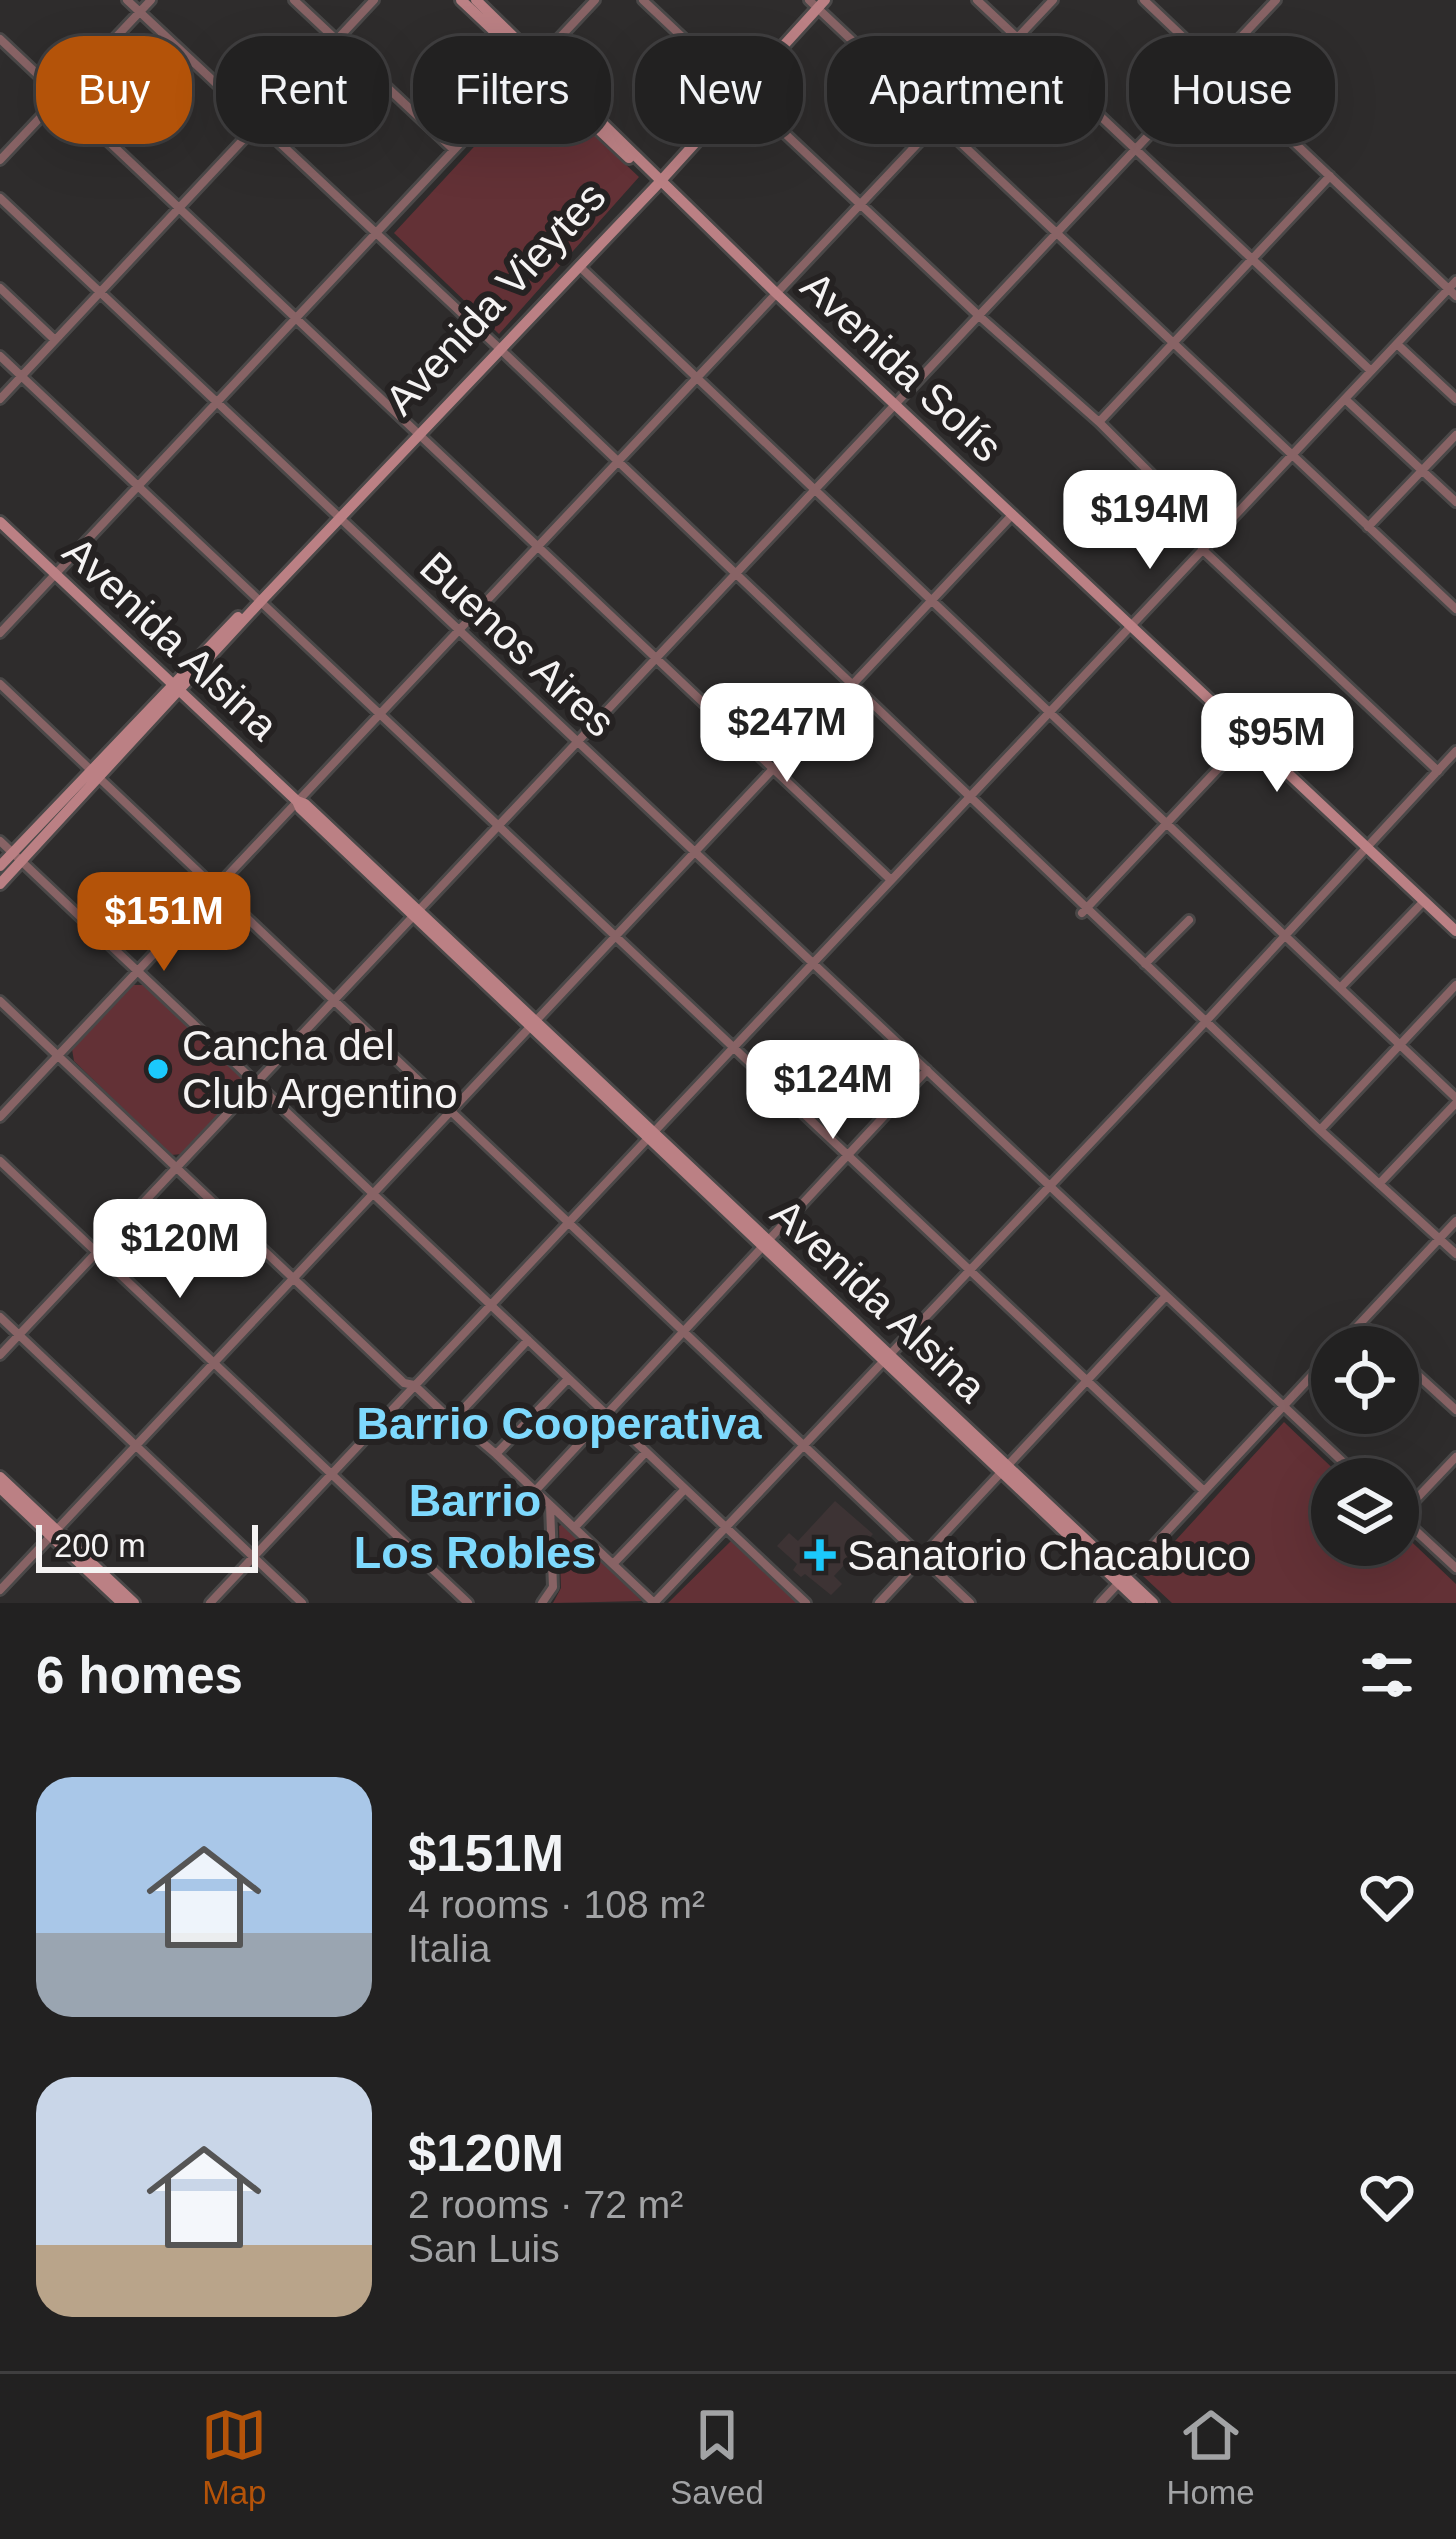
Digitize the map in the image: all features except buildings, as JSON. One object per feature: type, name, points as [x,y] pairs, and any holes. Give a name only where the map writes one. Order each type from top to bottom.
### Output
[{"type":"street","points":[[127,0],[216,83]]},
{"type":"street","points":[[117,36],[151,0]]},
{"type":"street","points":[[294,0],[333,36]]},
{"type":"street","points":[[341,36],[374,0]]},
{"type":"street","name":"Avenida Solís","points":[[461,0],[504,36]]},
{"type":"street","name":"Avenida Solís","points":[[476,0],[510,36]]},
{"type":"street","points":[[561,36],[595,0]]},
{"type":"street","points":[[643,0],[681,36]]},
{"type":"street","points":[[976,0],[1015,36]]},
{"type":"street","points":[[1019,36],[1053,0]]},
{"type":"street","points":[[1144,0],[1182,36]]},
{"type":"street","points":[[1242,36],[1276,0]]},
{"type":"street","points":[[817,2],[851,36]]},
{"type":"street","name":"Avenida Vieytes","points":[[787,36],[817,2]]},
{"type":"street","points":[[0,39],[36,73]]},
{"type":"street","points":[[389,89],[454,150]]},
{"type":"street","points":[[1105,121],[1371,371]]},
{"type":"street","points":[[0,160],[36,122]]},
{"type":"street","name":"Avenida Solís","points":[[611,136],[1456,931]]},
{"type":"street","points":[[112,144],[890,879]]},
{"type":"street","points":[[0,398],[238,144]]},
{"type":"street","points":[[281,144],[969,796],[1084,911],[1456,1254]]},
{"type":"street","points":[[0,633],[460,144]]},
{"type":"street","name":"Avenida Vieytes","points":[[498,348],[691,144]]},
{"type":"street","points":[[796,144],[1099,422],[1214,537]]},
{"type":"street","points":[[0,1118],[917,144]]},
{"type":"street","points":[[962,144],[1456,609]]},
{"type":"street","points":[[0,1355],[1140,144]]},
{"type":"street","points":[[210,1603],[1047,712],[1453,289],[1296,144]]},
{"type":"street","points":[[1099,422],[1330,176]]},
{"type":"street","name":"Avenida Vieytes","points":[[17,857],[656,180]]},
{"type":"street","name":"Buenos Aires","points":[[0,199],[1339,1458]]},
{"type":"street","points":[[578,265],[1456,1101],[1379,1184]]},
{"type":"street","points":[[0,288],[55,340]]},
{"type":"street","points":[[1397,344],[1456,399]]},
{"type":"street","points":[[0,356],[1204,1491]]},
{"type":"street","points":[[1345,399],[1456,502]]},
{"type":"street","points":[[1369,527],[1456,435]]},
{"type":"street","points":[[0,1590],[1012,514]]},
{"type":"street","name":"Avenida Alsina","points":[[0,522],[305,804],[1004,1470],[1153,1603]]},
{"type":"street","points":[[1202,549],[1438,770]]},
{"type":"street","points":[[1445,599],[1456,587]]},
{"type":"street","points":[[0,684],[970,1603]]},
{"type":"street","points":[[1084,911],[1249,736]]},
{"type":"street","points":[[0,1001],[404,1383],[414,1385],[496,1454],[654,1603],[1438,770],[1454,759]]},
{"type":"street","points":[[0,841],[806,1603]]},
{"type":"street","points":[[0,866],[17,857]]},
{"type":"street","points":[[0,884],[17,857]]},
{"type":"street","points":[[1341,987],[1424,901]]},
{"type":"street","points":[[1145,964],[1189,920]]},
{"type":"street","points":[[1320,1130],[1456,985]]},
{"type":"street","points":[[536,1490],[928,1070]]},
{"type":"street","points":[[0,1161],[468,1603]]},
{"type":"street","points":[[1358,1326],[1456,1221]]},
{"type":"street","points":[[879,1603],[1166,1295]]},
{"type":"street","points":[[0,1317],[302,1603]]},
{"type":"street","points":[[1361,1323],[1364,1326]]},
{"type":"street","points":[[452,1421],[528,1340]]},
{"type":"street","points":[[1419,1376],[1456,1410]]},
{"type":"street","points":[[1100,1603],[1311,1377]]},
{"type":"street","points":[[496,1454],[568,1378]]},
{"type":"street","points":[[575,1527],[646,1452]]},
{"type":"street","points":[[1419,1495],[1456,1457]]},
{"type":"street","points":[[0,1478],[122,1603]]},
{"type":"street","points":[[0,1488],[134,1603]]},
{"type":"street","points":[[613,1564],[685,1489]]},
{"type":"street","points":[[542,1603],[553,1587],[550,1503]]},
{"type":"street","points":[[1419,1534],[1456,1568]]},
{"type":"street","name":"Avenida Alsina","points":[[1122,1580],[1140,1603]]},
{"type":"shaded area","points":[[477,144],[604,144],[639,177],[499,334],[394,233]]},
{"type":"shaded area","name":"Cancha del Club Argentino","points":[[132,985],[145,985],[242,1078],[241,1091],[183,1154],[171,1155],[74,1061],[72,1049]]},
{"type":"shaded area","points":[[1284,1422],[1322,1458],[1311,1458],[1311,1566],[1419,1566],[1419,1549],[1456,1584],[1456,1603],[1172,1603],[1143,1576]]},
{"type":"shaded area","name":"Sanatorio Chacabuco","points":[[835,1501],[873,1534],[834,1576],[842,1584],[831,1595],[793,1570],[797,1564],[777,1546],[789,1533],[798,1541]]},
{"type":"shaded area","points":[[563,1524],[642,1601],[553,1603],[561,1588],[559,1526]]},
{"type":"shaded area","points":[[732,1540],[799,1603],[668,1603]]},
{"type":"place","name":"Cancha del Club Argentino","points":[[158,1069]]},
{"type":"place","name":"Sanatorio Chacabuco","points":[[820,1555]]},
{"type":"district","name":"Barrio Cooperativa","points":[[559,1423]]},
{"type":"district","name":"Barrio Los Robles","points":[[475,1526]]}]
